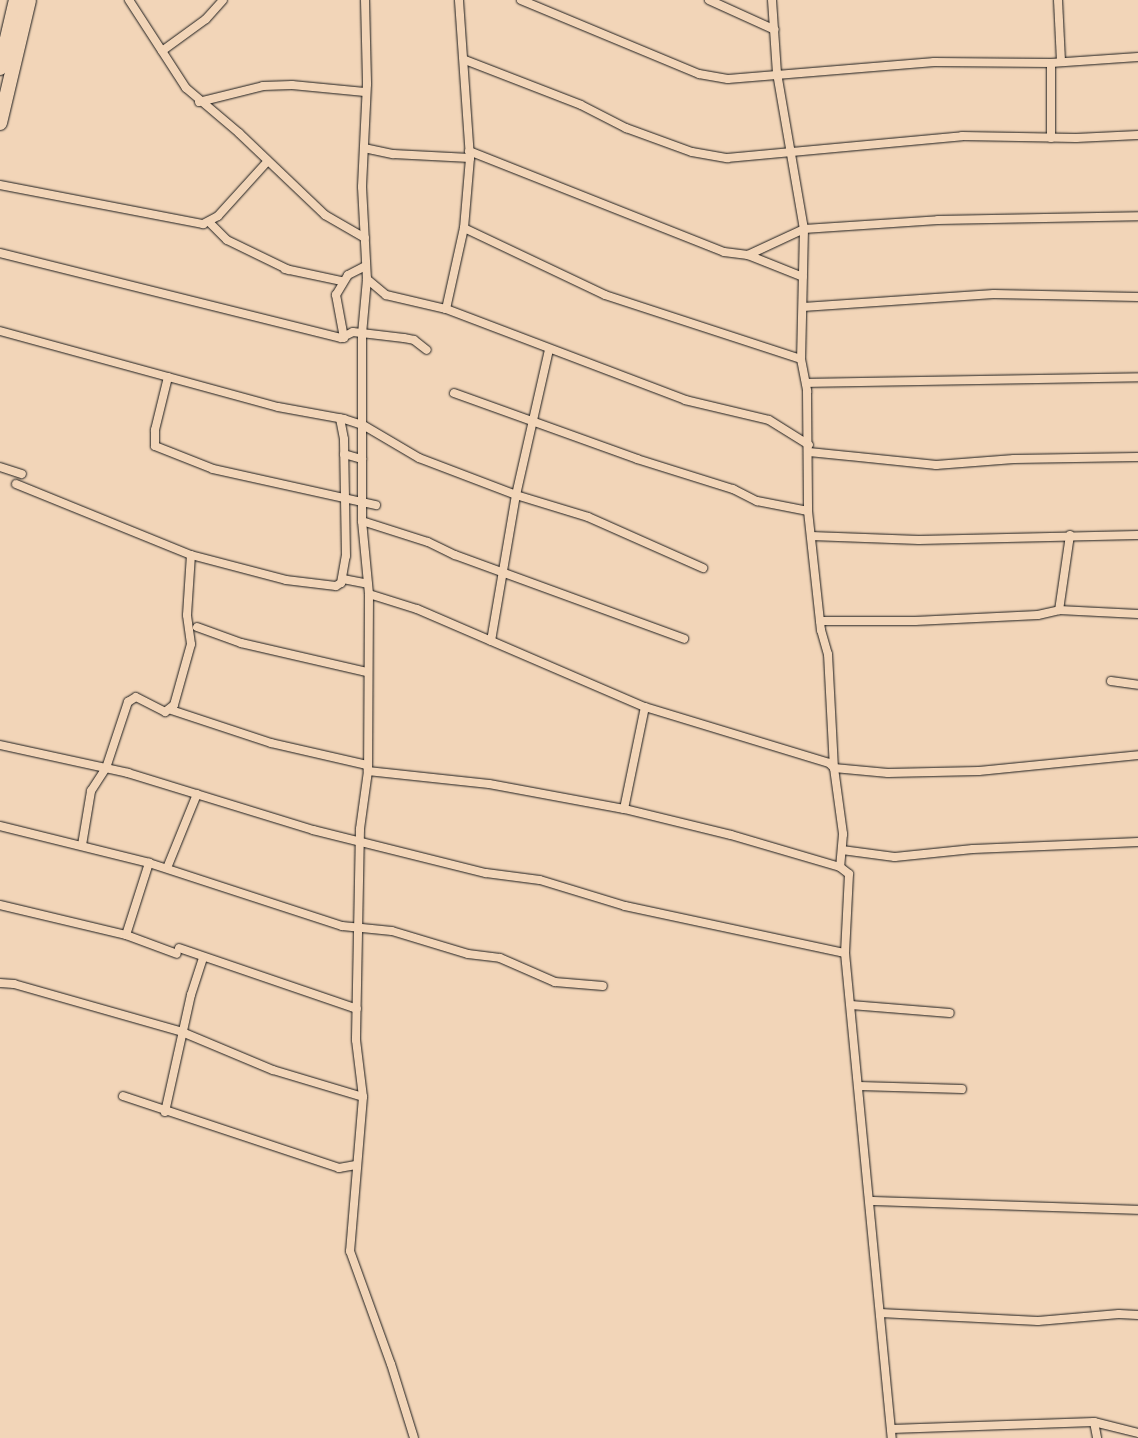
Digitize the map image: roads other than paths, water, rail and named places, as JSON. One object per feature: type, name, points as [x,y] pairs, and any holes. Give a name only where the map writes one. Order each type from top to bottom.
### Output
[{"type":"highway","points":[[0,68],[16,0]]},
{"type":"highway","points":[[0,123],[29,0]]},
{"type":"street","points":[[129,0],[186,88],[200,102],[239,133],[267,162],[325,215],[366,238]]},
{"type":"street","points":[[162,51],[206,19],[223,0]]},
{"type":"street","points":[[365,0],[364,148],[367,279],[362,334],[362,521],[369,594],[367,672],[368,771],[360,839],[360,930],[356,1040],[363,1097],[350,1251],[391,1364],[414,1438]]},
{"type":"street","points":[[446,309],[464,228],[470,154],[465,60],[459,0]]},
{"type":"street","points":[[521,0],[699,74],[728,79],[777,73],[934,62],[1051,63],[1138,57]]},
{"type":"street","points":[[709,0],[775,30]]},
{"type":"street","points":[[772,0],[777,73],[804,229],[801,359],[806,383],[809,449],[808,511],[820,621],[828,654],[834,768],[843,834],[840,867]]},
{"type":"street","points":[[1058,0],[1061,62]]},
{"type":"street","points":[[465,60],[581,105],[626,128],[692,152],[727,158],[790,150],[962,136],[1051,138],[1138,135]]},
{"type":"street","points":[[1051,63],[1051,138]]},
{"type":"street","points":[[200,102],[273,86],[365,92]]},
{"type":"street","points":[[364,148],[393,154],[470,154],[724,252],[748,255],[803,277]]},
{"type":"street","points":[[0,185],[195,224],[210,223],[267,162]]},
{"type":"street","points":[[748,255],[804,229],[938,220],[1138,216]]},
{"type":"street","points":[[210,223],[226,240],[289,270]]},
{"type":"street","points":[[464,228],[605,295],[801,359]]},
{"type":"street","points":[[0,253],[344,338],[353,332]]},
{"type":"street","points":[[272,266],[341,281]]},
{"type":"street","points":[[344,338],[336,295],[341,281],[366,266]]},
{"type":"street","points":[[367,279],[386,295],[446,309],[549,350],[685,400],[769,420],[809,449],[936,465],[1014,459],[1138,457]]},
{"type":"street","points":[[803,307],[994,294],[1138,297]]},
{"type":"street","points":[[342,328],[362,334],[404,338],[419,343],[427,350]]},
{"type":"street","points":[[0,331],[278,407],[340,418],[363,425],[419,458],[516,495],[588,517],[704,568]]},
{"type":"street","points":[[491,641],[516,495],[549,350]]},
{"type":"street","points":[[168,377],[155,430],[155,446],[213,469],[376,505]]},
{"type":"street","points":[[806,383],[1138,377]]},
{"type":"street","points":[[454,393],[637,459],[734,490],[769,505],[808,511]]},
{"type":"street","points":[[16,484],[191,555],[286,580],[336,586],[343,579],[346,556],[344,454],[340,418]]},
{"type":"street","points":[[344,454],[362,459]]},
{"type":"street","points":[[0,467],[22,474]]},
{"type":"street","points":[[243,479],[376,505]]},
{"type":"street","points":[[345,499],[376,505]]},
{"type":"street","points":[[345,499],[362,501]]},
{"type":"street","points":[[362,521],[428,542],[504,573],[684,639]]},
{"type":"street","points":[[811,536],[919,540],[1070,535],[1138,535]]},
{"type":"street","points":[[1059,610],[1070,535]]},
{"type":"street","points":[[170,710],[188,663],[191,644],[187,615],[191,555]]},
{"type":"street","points":[[343,579],[368,584]]},
{"type":"street","points":[[369,594],[417,609],[645,707],[829,763],[834,768],[888,773],[979,771],[1138,755]]},
{"type":"street","points":[[820,621],[915,622],[1038,615],[1059,610],[1138,614]]},
{"type":"street","points":[[198,627],[241,643],[367,672]]},
{"type":"street","points":[[1111,681],[1138,685]]},
{"type":"street","points":[[82,845],[91,791],[106,768],[119,722],[132,698],[140,699],[159,712],[170,710],[271,743],[367,764],[368,771]]},
{"type":"street","points":[[624,810],[645,707]]},
{"type":"street","points":[[0,745],[106,768],[313,830],[360,839],[486,873],[540,880],[625,906],[846,953]]},
{"type":"street","points":[[368,771],[489,784],[624,810],[732,834],[840,867],[849,874],[846,953],[892,1438]]},
{"type":"street","points":[[167,868],[197,794]]},
{"type":"street","points":[[0,826],[149,862],[360,930],[392,931],[468,954],[500,958],[555,982],[603,986]]},
{"type":"street","points":[[842,850],[895,857],[973,849],[1138,842]]},
{"type":"street","points":[[126,936],[149,862]]},
{"type":"street","points":[[0,905],[126,936],[178,951],[357,1010]]},
{"type":"street","points":[[164,1112],[182,1032],[204,959]]},
{"type":"street","points":[[0,983],[14,984],[182,1032],[273,1070],[363,1097]]},
{"type":"street","points":[[851,1005],[950,1013]]},
{"type":"street","points":[[859,1086],[962,1089]]},
{"type":"street","points":[[124,1096],[164,1112],[339,1168],[356,1165]]},
{"type":"street","points":[[870,1201],[1138,1210]]},
{"type":"street","points":[[880,1313],[1038,1321],[1119,1314],[1138,1315]]},
{"type":"street","points":[[891,1429],[1094,1422],[1138,1433]]},
{"type":"street","points":[[1094,1422],[1097,1438]]}]
